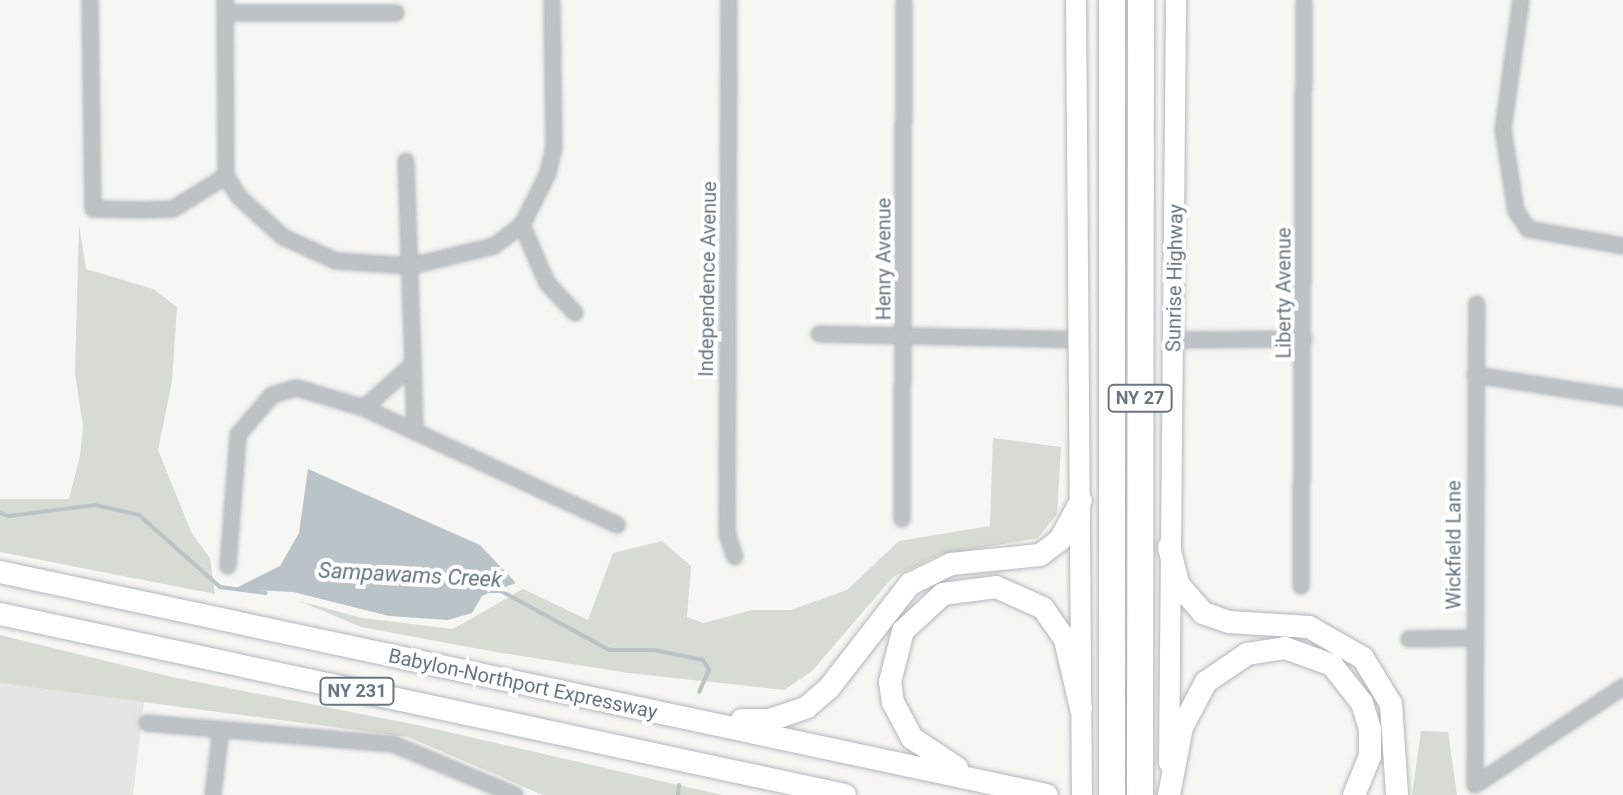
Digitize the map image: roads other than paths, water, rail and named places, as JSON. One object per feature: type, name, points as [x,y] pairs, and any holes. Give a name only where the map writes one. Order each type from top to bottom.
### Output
[{"type":"highway","name":"NY 27","points":[[1112,0],[1112,795]]},
{"type":"highway","name":"Sunrise Highway","points":[[1140,795],[1141,0]]},
{"type":"main road","points":[[1076,0],[1082,795]]},
{"type":"main road","name":"Sunrise Highway","points":[[1169,795],[1176,0]]},
{"type":"main road","points":[[630,707],[759,721],[800,711],[829,688],[910,584],[951,564],[1040,555],[1060,540],[1081,501]]},
{"type":"main road","points":[[1169,547],[1178,584],[1203,613],[1229,622],[1309,627],[1363,658],[1391,704],[1397,795]]},
{"type":"main road","name":"Babylon-Northport Expressway","points":[[0,572],[1046,795]]},
{"type":"main road","points":[[987,782],[926,751],[907,731],[893,703],[894,652],[924,606],[953,590],[985,586],[1035,602],[1065,640],[1081,708]]},
{"type":"main road","name":"Babylon-Northport Expressway","points":[[0,614],[845,795]]},
{"type":"main road","points":[[1169,795],[1182,727],[1206,682],[1247,654],[1285,648],[1332,665],[1350,682],[1362,703],[1370,729],[1370,756],[1354,795]]},
{"type":"main road","points":[[742,773],[792,795]]},
{"type":"street","points":[[90,0],[93,209],[173,209],[199,198],[226,176]]},
{"type":"street","points":[[396,13],[226,7],[226,176],[261,219],[306,251],[372,266],[411,266],[494,246],[522,225],[548,173],[554,148],[552,0]]},
{"type":"street","name":"Independence Avenue","points":[[729,0],[727,533],[735,557]]},
{"type":"street","name":"Henry Avenue","points":[[902,519],[904,0]]},
{"type":"street","name":"Liberty Avenue","points":[[1301,586],[1304,0]]},
{"type":"street","points":[[1521,0],[1503,129],[1509,190],[1528,229],[1623,246]]},
{"type":"street","points":[[406,161],[415,432]]},
{"type":"street","points":[[522,225],[547,283],[575,313]]},
{"type":"street","name":"Wickfield Lane","points":[[1477,304],[1475,785],[1623,687]]},
{"type":"street","points":[[819,334],[1077,340]]},
{"type":"street","points":[[1174,340],[1304,339]]},
{"type":"street","points":[[364,408],[413,364]]},
{"type":"street","points":[[1475,375],[1623,398]]},
{"type":"street","points":[[228,566],[238,435],[252,413],[272,395],[297,388],[364,408],[617,525]]},
{"type":"street","points":[[1409,639],[1474,638]]},
{"type":"street","points":[[147,723],[393,744],[515,795]]},
{"type":"street","points":[[213,795],[221,729]]},
{"type":"water","points":[[308,469],[480,545],[516,583],[482,596],[472,613],[448,620],[389,616],[293,592],[234,589],[280,566],[299,533]]},
{"type":"waterway","name":"Sampawams Creek","points":[[0,513],[9,516],[95,505],[139,515],[220,587],[266,593]]},
{"type":"waterway","name":"Sampawams Creek","points":[[485,591],[501,591],[609,650],[654,650],[703,660],[709,670],[699,692]]},
{"type":"waterway","name":"Sampawams Creek","points":[[678,795],[679,785]]}]
